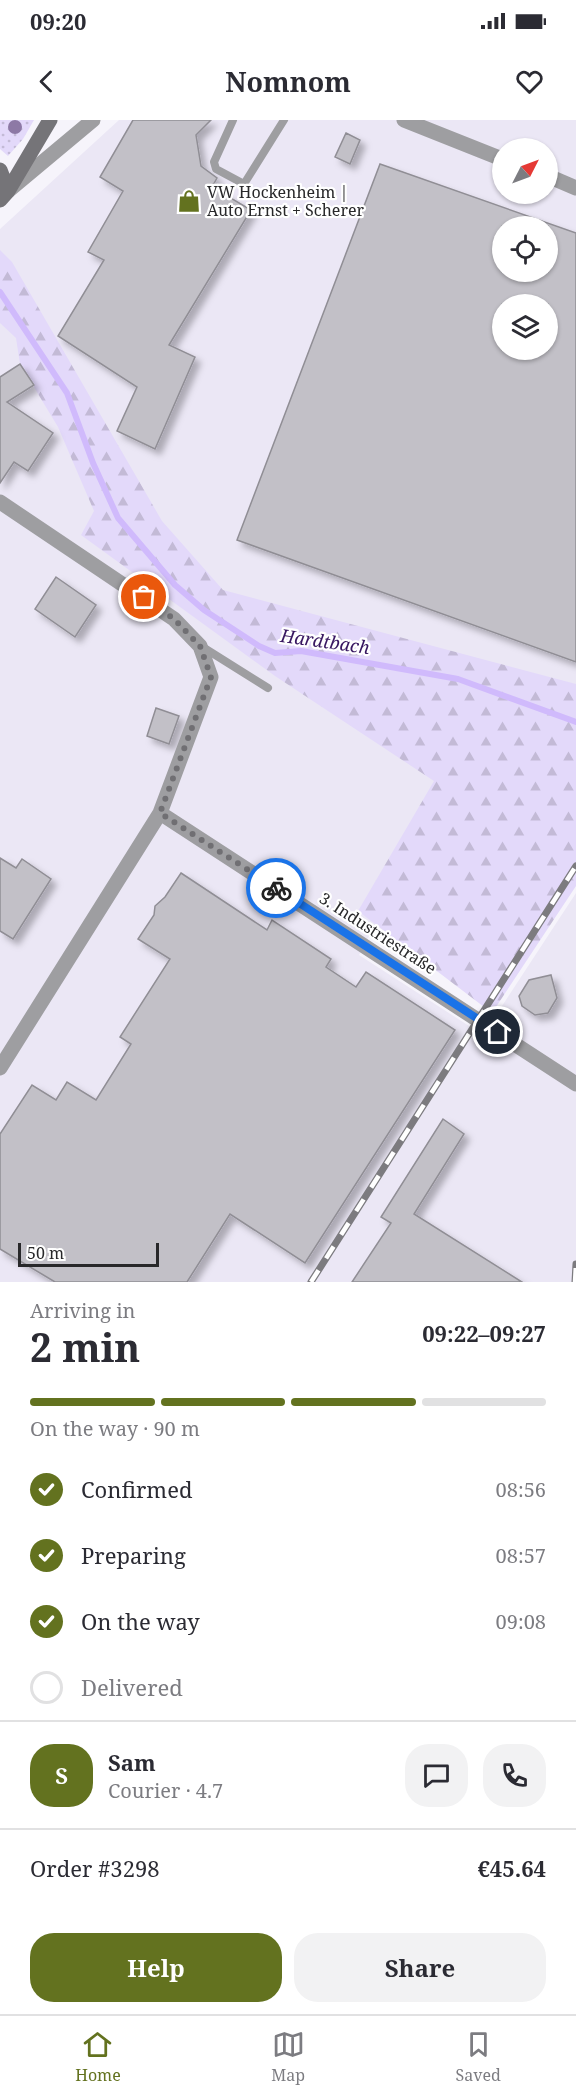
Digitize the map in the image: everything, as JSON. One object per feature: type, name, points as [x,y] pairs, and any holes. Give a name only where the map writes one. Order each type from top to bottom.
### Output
[{"type":"main road","points":[[4,196],[50,120]]},
{"type":"main road","points":[[0,170],[4,196]]},
{"type":"street","points":[[4,196],[93,120]]},
{"type":"street","points":[[404,120],[492,155]]},
{"type":"street","points":[[558,180],[576,188]]},
{"type":"street","points":[[0,502],[174,619],[200,646],[211,677],[160,813],[0,1068]]},
{"type":"street","name":"3. Industriestraße","points":[[160,813],[576,1084]]},
{"type":"lane","points":[[233,120],[214,162],[216,169],[240,184],[244,184],[253,174],[284,120]]},
{"type":"lane","points":[[200,646],[268,688]]},
{"type":"shaded area","points":[[119,120],[576,120],[576,715],[451,782],[359,955],[483,1035],[576,893],[576,1282],[0,1282],[0,229]]},
{"type":"green space","points":[[0,120],[34,120],[23,139],[8,156],[0,149]]},
{"type":"green space","points":[[0,250],[12,262],[162,521],[223,590],[576,684],[576,886],[492,1013],[358,911],[434,781],[275,676],[81,535],[94,511],[58,427],[20,364],[16,338],[0,323]]},
{"type":"building","points":[[133,120],[211,120],[196,135],[201,166],[217,178],[212,187],[251,210],[169,345],[195,357],[155,449],[117,431],[137,387],[58,336],[104,260],[88,252],[123,191],[100,177]]},
{"type":"building","points":[[346,133],[360,140],[350,164],[335,157]]},
{"type":"building","points":[[380,164],[528,216],[492,216],[492,282],[558,282],[558,227],[576,233],[576,662],[237,540]]},
{"type":"building","points":[[20,364],[34,385],[7,402],[53,433],[28,471],[14,462],[0,483],[0,377]]},
{"type":"building","points":[[56,577],[96,605],[75,637],[35,609]]},
{"type":"building","points":[[156,708],[179,716],[169,744],[147,736]]},
{"type":"building","points":[[0,858],[16,868],[22,859],[51,879],[13,939],[0,931]]},
{"type":"building","points":[[181,873],[267,930],[272,920],[331,959],[326,967],[356,987],[366,972],[455,1030],[305,1263],[230,1214],[187,1282],[55,1282],[0,1249],[0,1134],[32,1085],[56,1100],[67,1082],[96,1100],[131,1044],[120,1037],[170,959],[138,939],[154,915],[155,906],[165,897]]},
{"type":"building","points":[[551,975],[557,998],[548,1013],[535,1015],[522,1006],[519,996],[529,980]]},
{"type":"building","points":[[443,1119],[464,1134],[414,1214],[522,1282],[352,1282],[391,1223],[381,1217]]},
{"type":"waterway","name":"Hardtbach","points":[[0,292],[67,393],[93,463],[118,518],[175,585],[204,610],[259,646],[275,653],[301,651],[458,679],[576,722]]},
{"type":"railway","points":[[311,1282],[576,866]]},
{"type":"railway","points":[[575,1282],[576,1264]]},
{"type":"way so far","points":[[144,597],[174,619],[200,646],[211,677],[160,813],[276,888]]},
{"type":"place","name":"VW Hockenheim | Auto Ernst + Scherer","points":[[189,201]]},
{"type":"route","points":[[276,888],[498,1032]]}]
